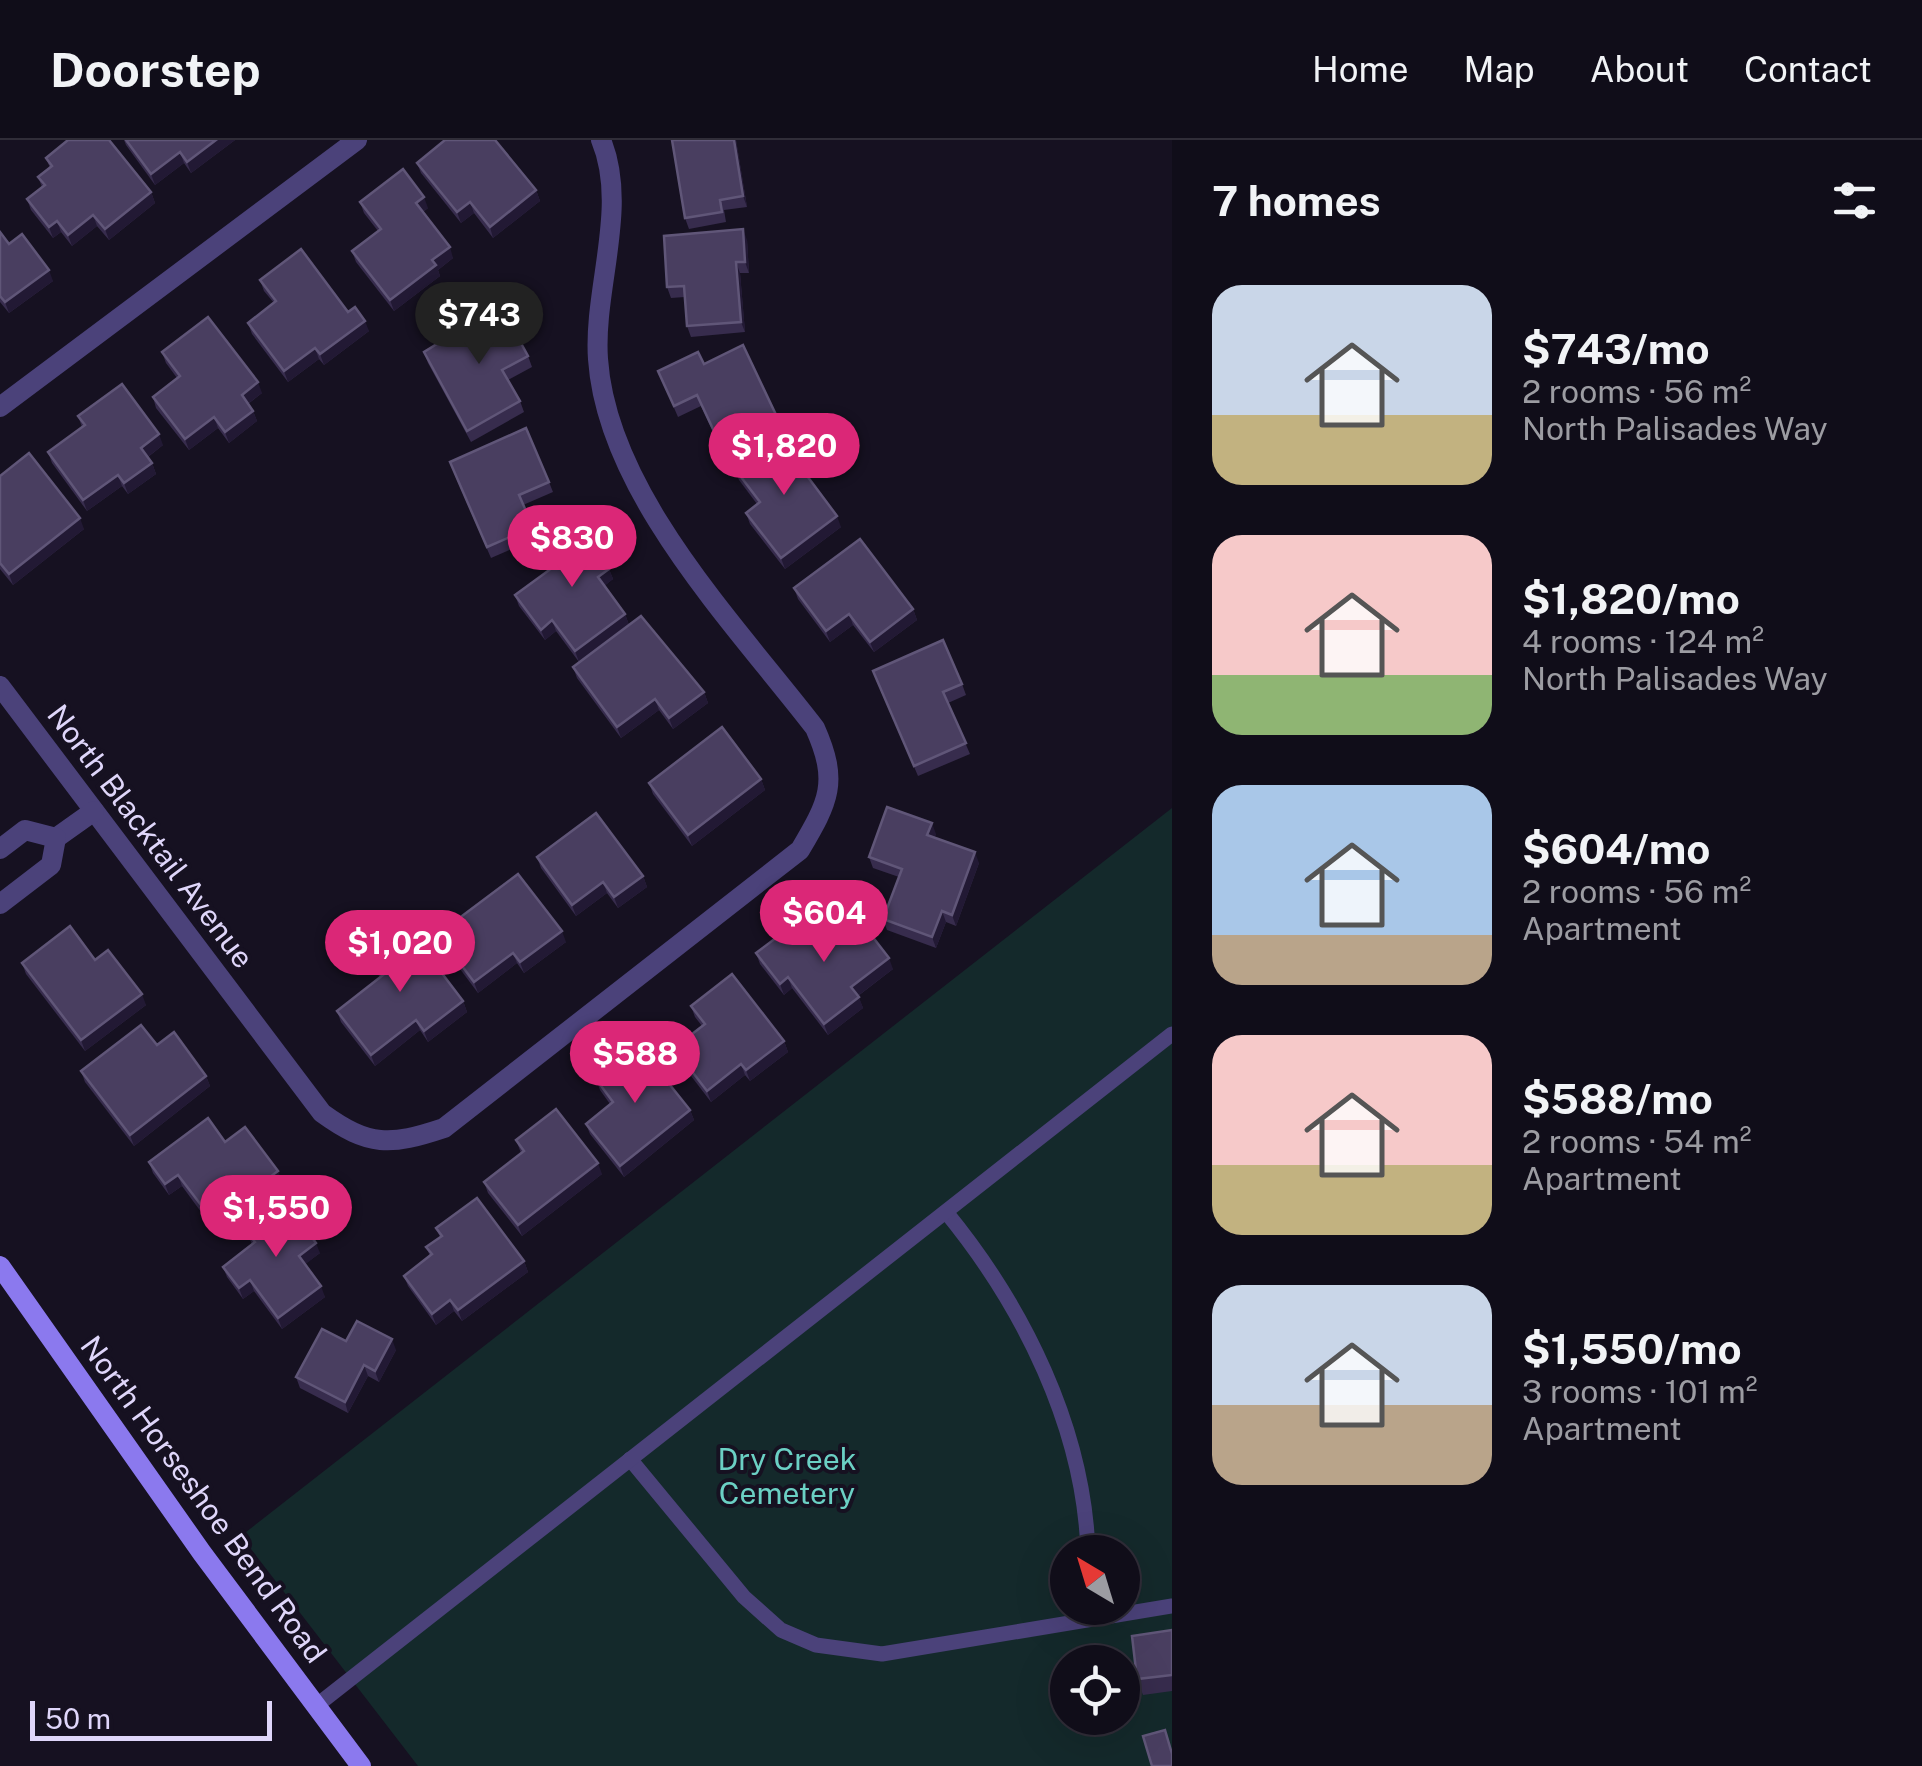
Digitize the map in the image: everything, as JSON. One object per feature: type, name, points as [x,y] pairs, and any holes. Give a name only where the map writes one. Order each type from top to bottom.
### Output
[{"type":"street","points":[[0,407],[357,140]]},
{"type":"street","name":"North Blacktail Avenue","points":[[0,686],[322,1113],[348,1131],[380,1143],[444,1128],[800,850],[831,785],[827,755],[815,728],[650,513],[619,454],[605,410],[598,358],[611,200],[601,140]]},
{"type":"street","points":[[0,904],[51,865],[56,838],[94,811]]},
{"type":"street","points":[[0,849],[24,830],[56,838]]},
{"type":"street","name":"North Horseshoe Bend Road","points":[[0,1266],[202,1553],[361,1766]]},
{"type":"lane","points":[[316,1706],[1172,1034]]},
{"type":"lane","points":[[946,1212],[976,1248],[1020,1321],[1058,1403],[1076,1470],[1086,1535]]},
{"type":"lane","points":[[630,1459],[744,1597],[781,1630],[816,1645],[882,1654],[1050,1621]]},
{"type":"lane","points":[[1140,1609],[1172,1606]]},
{"type":"green space","name":"Dry Creek Cemetery","points":[[1172,808],[1172,1766],[418,1766],[241,1536]]},
{"type":"building","points":[[68,140],[109,140],[151,192],[105,229],[93,215],[68,235],[57,221],[49,227],[27,199],[45,185],[38,177],[52,166],[46,158]]},
{"type":"building","points":[[126,140],[216,140],[187,162],[180,152],[151,174]]},
{"type":"building","points":[[445,140],[495,140],[536,190],[490,227],[470,202],[457,212],[417,163]]},
{"type":"building","points":[[672,140],[734,140],[743,196],[720,200],[722,212],[685,218]]},
{"type":"building","points":[[403,169],[424,197],[416,203],[450,247],[432,260],[436,265],[390,300],[352,251],[381,229],[360,202]]},
{"type":"building","points":[[743,229],[745,262],[736,262],[741,322],[687,326],[684,286],[667,287],[664,236]]},
{"type":"building","points":[[0,232],[9,244],[22,234],[49,270],[5,302],[0,296]]},
{"type":"building","points":[[301,249],[348,312],[355,307],[365,321],[320,354],[315,348],[284,371],[248,323],[276,301],[260,280]]},
{"type":"building","points":[[500,305],[528,356],[502,370],[520,401],[467,431],[424,352]]},
{"type":"building","points":[[208,317],[258,382],[242,395],[253,411],[225,432],[214,417],[185,439],[153,397],[180,376],[162,352]]},
{"type":"building","points":[[743,345],[777,417],[720,444],[697,395],[674,406],[658,371],[698,352],[704,364]]},
{"type":"building","points":[[122,384],[159,434],[141,448],[152,463],[124,483],[118,475],[83,500],[48,452],[85,425],[78,416]]},
{"type":"building","points":[[526,428],[549,482],[519,495],[533,527],[487,547],[450,462]]},
{"type":"building","points":[[778,437],[837,516],[781,558],[746,513],[760,502],[735,469]]},
{"type":"building","points":[[29,453],[80,518],[9,574],[0,563],[0,476]]},
{"type":"building","points":[[576,523],[609,569],[598,577],[625,614],[575,651],[552,620],[541,630],[515,595],[552,568],[539,551]]},
{"type":"building","points":[[860,539],[913,609],[870,642],[849,614],[826,631],[794,588]]},
{"type":"building","points":[[641,616],[704,692],[669,718],[655,699],[617,727],[573,667]]},
{"type":"building","points":[[943,640],[962,684],[943,692],[966,743],[914,766],[873,671]]},
{"type":"building","points":[[722,727],[761,779],[688,835],[649,783]]},
{"type":"building","points":[[887,807],[932,823],[927,835],[975,852],[952,915],[942,911],[932,937],[883,919],[902,869],[869,857]]},
{"type":"building","points":[[596,813],[643,876],[614,897],[603,882],[572,905],[537,857]]},
{"type":"building","points":[[518,874],[562,931],[520,962],[513,953],[474,982],[438,934]]},
{"type":"building","points":[[858,918],[889,958],[851,987],[859,997],[824,1024],[788,977],[780,984],[756,953],[797,922],[815,945]]},
{"type":"building","points":[[70,926],[95,960],[108,950],[142,994],[81,1040],[22,963]]},
{"type":"building","points":[[409,930],[463,1001],[424,1031],[416,1020],[371,1055],[337,1011],[383,975],[371,960]]},
{"type":"building","points":[[732,974],[784,1041],[746,1070],[741,1064],[707,1091],[674,1048],[705,1024],[691,1006]]},
{"type":"building","points":[[141,1025],[157,1045],[174,1032],[206,1076],[130,1135],[81,1071]]},
{"type":"building","points":[[638,1045],[690,1110],[620,1166],[586,1124],[613,1102],[596,1079]]},
{"type":"building","points":[[556,1109],[598,1163],[518,1225],[484,1182],[524,1151],[516,1140]]},
{"type":"building","points":[[208,1118],[225,1142],[245,1127],[278,1171],[240,1199],[229,1183],[201,1205],[178,1175],[165,1184],[149,1162]]},
{"type":"building","points":[[477,1198],[524,1261],[458,1310],[450,1300],[432,1314],[404,1276],[432,1254],[426,1247],[442,1236],[436,1228]]},
{"type":"building","points":[[284,1200],[316,1243],[299,1256],[321,1286],[278,1318],[250,1280],[239,1288],[223,1267],[255,1242],[245,1229]]},
{"type":"building","points":[[357,1321],[392,1339],[375,1371],[364,1365],[345,1402],[296,1377],[322,1329],[346,1341]]},
{"type":"building","points":[[1172,1630],[1172,1675],[1140,1679],[1140,1645],[1133,1645],[1132,1636]]},
{"type":"building","points":[[1165,1730],[1172,1766],[1152,1766],[1143,1736]]}]
